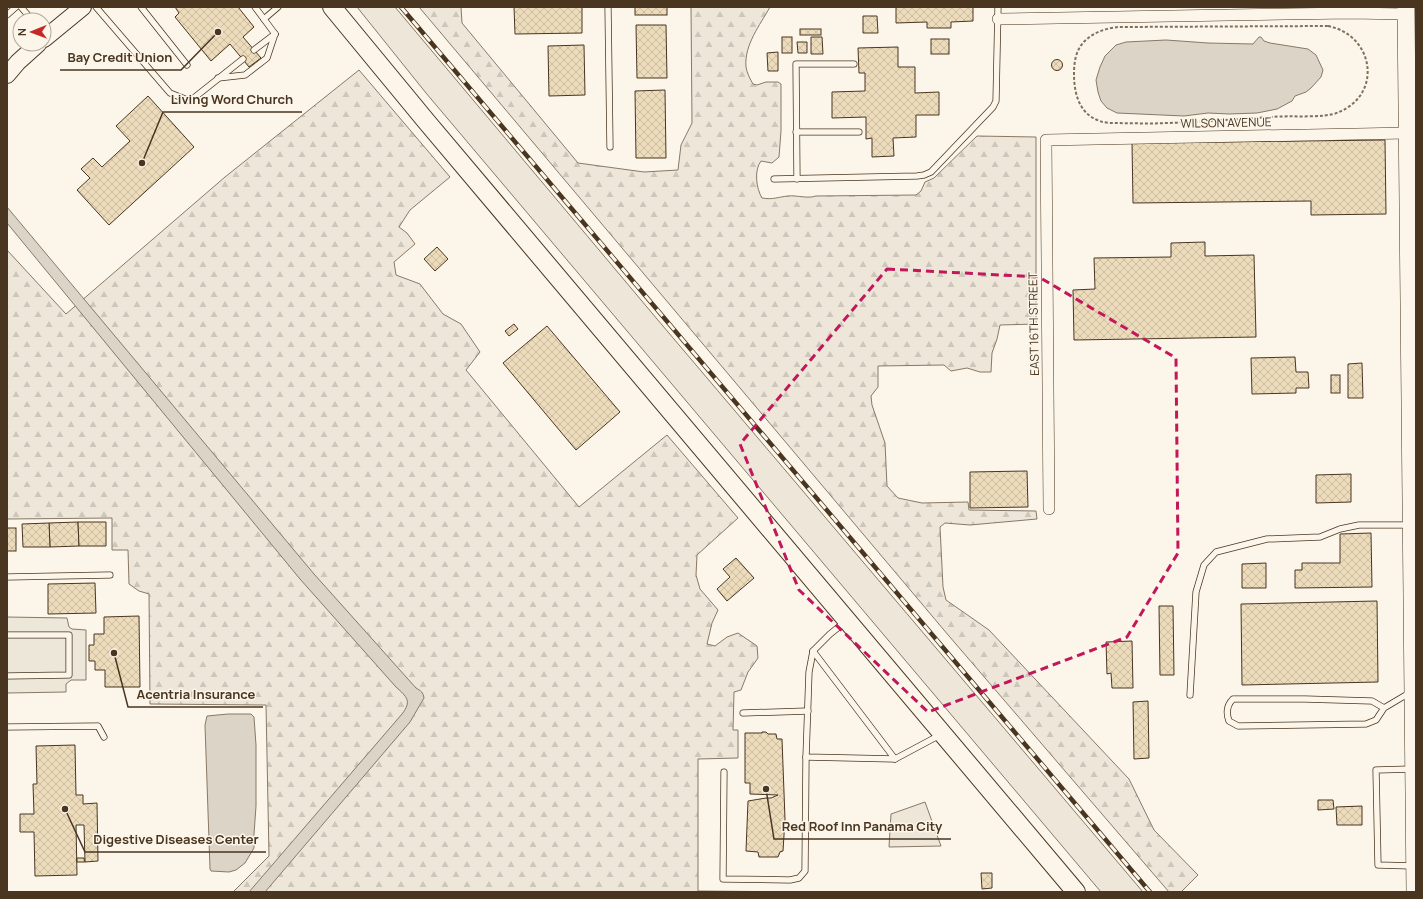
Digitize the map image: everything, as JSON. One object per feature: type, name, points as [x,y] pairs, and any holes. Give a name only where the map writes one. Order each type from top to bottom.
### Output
[{"type":"highway","points":[[332,7],[431,127],[1076,892]]},
{"type":"main road","points":[[52,31],[82,7]]},
{"type":"main road","points":[[1409,11],[1411,37],[1412,133],[1415,892]]},
{"type":"main road","points":[[7,75],[28,52]]},
{"type":"street","points":[[998,19],[1260,11],[1409,11]]},
{"type":"street","name":"WILSON AVENUE","points":[[1046,140],[1412,133]]},
{"type":"street","name":"EAST 16TH STREET","points":[[1046,140],[1049,509]]},
{"type":"lane","points":[[7,15],[16,7]]},
{"type":"lane","points":[[96,7],[170,93],[190,101],[243,59]]},
{"type":"lane","points":[[255,7],[275,34]]},
{"type":"lane","points":[[264,19],[278,7]]},
{"type":"lane","points":[[608,7],[610,148]]},
{"type":"lane","points":[[774,179],[918,176],[931,172],[993,107],[996,101],[998,7]]},
{"type":"lane","points":[[143,8],[187,65]]},
{"type":"lane","points":[[218,78],[245,75],[267,58],[275,34]]},
{"type":"lane","points":[[254,50],[275,34]]},
{"type":"lane","points":[[797,179],[796,64],[854,64]]},
{"type":"lane","points":[[796,132],[859,132]]},
{"type":"lane","points":[[1190,695],[1196,592],[1204,565],[1216,552],[1267,540],[1320,537],[1340,529],[1358,525],[1413,518]]},
{"type":"lane","points":[[7,577],[110,575]]},
{"type":"lane","points":[[724,772],[723,879],[790,880],[799,878],[805,871],[806,757],[809,672],[813,651],[847,620]]},
{"type":"lane","points":[[7,635],[69,635],[69,675],[7,676]]},
{"type":"lane","points":[[813,651],[894,759]]},
{"type":"lane","points":[[1384,708],[1372,701],[1233,699],[1228,705],[1227,715],[1229,722],[1238,726],[1366,724],[1376,720],[1384,708],[1403,695],[1414,691]]},
{"type":"lane","points":[[744,713],[808,711]]},
{"type":"lane","points":[[7,728],[98,726],[104,737]]},
{"type":"lane","points":[[806,757],[894,759],[942,734]]},
{"type":"lane","points":[[1414,769],[1376,770],[1378,865],[1415,871]]},
{"type":"path","points":[[1320,26],[1336,28],[1353,38],[1361,46],[1368,64],[1367,75],[1360,95],[1347,108],[1333,114],[1164,124],[1100,122],[1084,110],[1077,99],[1074,86],[1076,55],[1086,40],[1090,37],[1106,28],[1119,27],[1320,26]]},
{"type":"highlighted area","points":[[887,269],[1039,277],[1176,358],[1178,553],[1127,637],[928,712],[799,590],[740,444]]},
{"type":"green space","points":[[357,7],[395,7],[657,319],[1143,892],[1101,892],[426,93]]},
{"type":"green space","points":[[419,7],[461,7],[462,23],[578,163],[644,172],[678,170],[681,145],[692,123],[691,7],[770,7],[750,43],[746,59],[746,69],[753,84],[757,85],[766,82],[778,82],[781,84],[781,131],[779,157],[772,163],[761,161],[757,169],[758,189],[762,198],[772,199],[784,196],[916,195],[921,191],[925,182],[934,178],[977,136],[1036,137],[1036,324],[1000,325],[992,353],[991,372],[980,372],[967,368],[951,371],[944,365],[878,366],[878,387],[871,396],[872,405],[885,443],[887,486],[898,498],[922,503],[968,502],[969,510],[1036,511],[1037,519],[970,525],[945,523],[940,527],[943,587],[946,600],[989,630],[1129,779],[1154,830],[1198,875],[1181,892],[1169,892],[949,636]]},
{"type":"green space","points":[[359,70],[450,177],[410,210],[399,227],[407,233],[415,244],[394,262],[396,275],[420,284],[443,314],[461,324],[480,352],[466,370],[579,507],[667,435],[738,518],[697,555],[696,575],[700,589],[718,610],[712,623],[707,644],[715,646],[727,637],[738,633],[757,646],[758,658],[748,672],[741,690],[734,692],[733,730],[738,730],[738,758],[698,759],[698,891],[813,892],[233,892],[269,856],[266,705],[150,704],[149,594],[139,591],[129,584],[128,550],[112,550],[112,518],[7,519],[7,250],[66,314],[225,177]]},
{"type":"green space","points":[[925,802],[941,846],[889,847],[891,814]]},
{"type":"shaded area","points":[[1259,37],[1270,43],[1308,49],[1316,55],[1323,70],[1321,77],[1311,88],[1306,92],[1295,96],[1292,101],[1277,109],[1257,113],[1208,113],[1184,116],[1117,113],[1107,108],[1101,101],[1096,80],[1105,56],[1116,45],[1126,42],[1166,40],[1253,44]]},
{"type":"shaded area","points":[[7,207],[314,574],[423,694],[424,698],[410,722],[265,892],[249,892],[402,714],[407,706],[407,699],[300,579],[7,223]]},
{"type":"shaded area","points":[[7,617],[67,618],[69,627],[72,629],[86,630],[86,680],[71,680],[66,684],[66,692],[7,693]]},
{"type":"shaded area","points":[[251,714],[254,717],[256,745],[254,848],[245,863],[236,870],[229,872],[211,871],[210,869],[205,725],[207,716]]},
{"type":"building","points":[[175,7],[238,7],[254,27],[243,37],[261,58],[249,67],[230,44],[211,61],[175,17],[179,13]]},
{"type":"building","points":[[514,7],[582,7],[582,33],[515,34]]},
{"type":"building","points":[[635,7],[667,7],[667,15],[635,15]]},
{"type":"building","points":[[896,7],[973,7],[973,21],[951,22],[951,28],[927,28],[927,22],[896,23]]},
{"type":"building","points":[[863,16],[877,16],[878,33],[863,33]]},
{"type":"building","points":[[636,25],[666,25],[667,78],[637,78]]},
{"type":"building","points":[[800,29],[821,29],[821,35],[800,35]]},
{"type":"building","points":[[782,37],[792,37],[792,53],[782,53]]},
{"type":"building","points":[[811,37],[822,37],[823,54],[811,54]]},
{"type":"building","points":[[931,39],[949,39],[949,54],[931,54]]},
{"type":"building","points":[[797,42],[807,42],[807,53],[798,53]]},
{"type":"building","points":[[584,45],[585,95],[549,96],[548,46]]},
{"type":"building","points":[[898,47],[898,67],[915,67],[915,93],[939,92],[939,115],[916,115],[916,137],[893,138],[894,156],[872,157],[872,138],[866,139],[866,117],[832,118],[832,92],[865,91],[865,73],[859,73],[858,48]]},
{"type":"building","points":[[778,52],[778,71],[768,71],[767,53]]},
{"type":"building","points":[[1055,60],[1059,60],[1061,61],[1061,69],[1055,70],[1052,67],[1052,63]]},
{"type":"building","points":[[665,90],[666,158],[636,158],[635,91]]},
{"type":"building","points":[[148,96],[194,147],[109,225],[77,190],[90,178],[81,169],[93,158],[102,167],[130,141],[116,126]]},
{"type":"building","points":[[1385,140],[1386,214],[1311,215],[1311,201],[1133,203],[1132,143]]},
{"type":"building","points":[[1205,242],[1205,256],[1254,255],[1256,337],[1074,340],[1073,290],[1095,289],[1094,258],[1171,257],[1171,243]]},
{"type":"building","points":[[437,247],[448,259],[435,271],[424,259]]},
{"type":"building","points":[[514,324],[518,329],[509,336],[505,331]]},
{"type":"building","points":[[547,326],[620,412],[576,450],[503,363]]},
{"type":"building","points":[[1295,357],[1296,372],[1308,372],[1309,388],[1296,388],[1296,393],[1252,394],[1251,358]]},
{"type":"building","points":[[1362,363],[1363,398],[1348,398],[1348,364]]},
{"type":"building","points":[[1331,375],[1340,375],[1340,393],[1331,393]]},
{"type":"building","points":[[1027,471],[1028,507],[970,508],[970,472]]},
{"type":"building","points":[[1351,474],[1351,502],[1316,503],[1316,475]]},
{"type":"building","points":[[78,522],[79,546],[50,547],[49,523]]},
{"type":"building","points":[[78,522],[106,522],[106,546],[79,546]]},
{"type":"building","points":[[49,523],[50,547],[23,547],[22,524]]},
{"type":"building","points":[[7,528],[16,528],[16,551],[7,551]]},
{"type":"building","points":[[1371,533],[1372,587],[1295,588],[1295,570],[1302,570],[1302,563],[1340,563],[1340,534]]},
{"type":"building","points":[[736,558],[754,578],[727,601],[717,589],[730,577],[723,569]]},
{"type":"building","points":[[1266,563],[1266,588],[1242,588],[1242,564]]},
{"type":"building","points":[[95,583],[96,613],[48,614],[48,584]]},
{"type":"building","points":[[1377,601],[1378,682],[1242,685],[1241,604]]},
{"type":"building","points":[[1159,606],[1173,606],[1174,675],[1160,675]]},
{"type":"building","points":[[139,616],[140,687],[105,687],[105,670],[95,670],[95,661],[89,661],[89,645],[94,645],[94,634],[104,634],[104,617]]},
{"type":"building","points":[[1132,641],[1133,688],[1112,688],[1111,673],[1107,674],[1106,642]]},
{"type":"building","points":[[1148,701],[1149,758],[1134,759],[1133,702]]},
{"type":"building","points":[[762,732],[776,734],[777,739],[782,739],[785,819],[783,851],[780,852],[778,857],[759,857],[758,852],[746,851],[748,801],[771,798],[778,795],[750,794],[750,783],[745,783],[745,733]]},
{"type":"building","points":[[75,745],[76,795],[83,795],[83,804],[97,803],[98,861],[85,862],[84,825],[76,825],[77,875],[35,876],[34,832],[20,832],[20,814],[34,814],[33,784],[37,784],[36,746]]},
{"type":"building","points":[[1318,800],[1333,800],[1334,809],[1318,810]]},
{"type":"building","points":[[1362,806],[1362,825],[1337,825],[1336,807]]},
{"type":"building","points":[[77,858],[84,858],[85,862],[77,862]]},
{"type":"building","points":[[981,873],[992,873],[992,888],[982,889]]},
{"type":"railway","points":[[401,7],[1150,892]]},
{"type":"place","name":"Bay Credit Union","points":[[218,32]]},
{"type":"place","name":"Living Word Church","points":[[142,163]]},
{"type":"place","name":"Acentria Insurance","points":[[114,653]]},
{"type":"place","name":"Red Roof Inn Panama City","points":[[766,789]]},
{"type":"place","name":"Digestive Diseases Center","points":[[65,809]]}]
